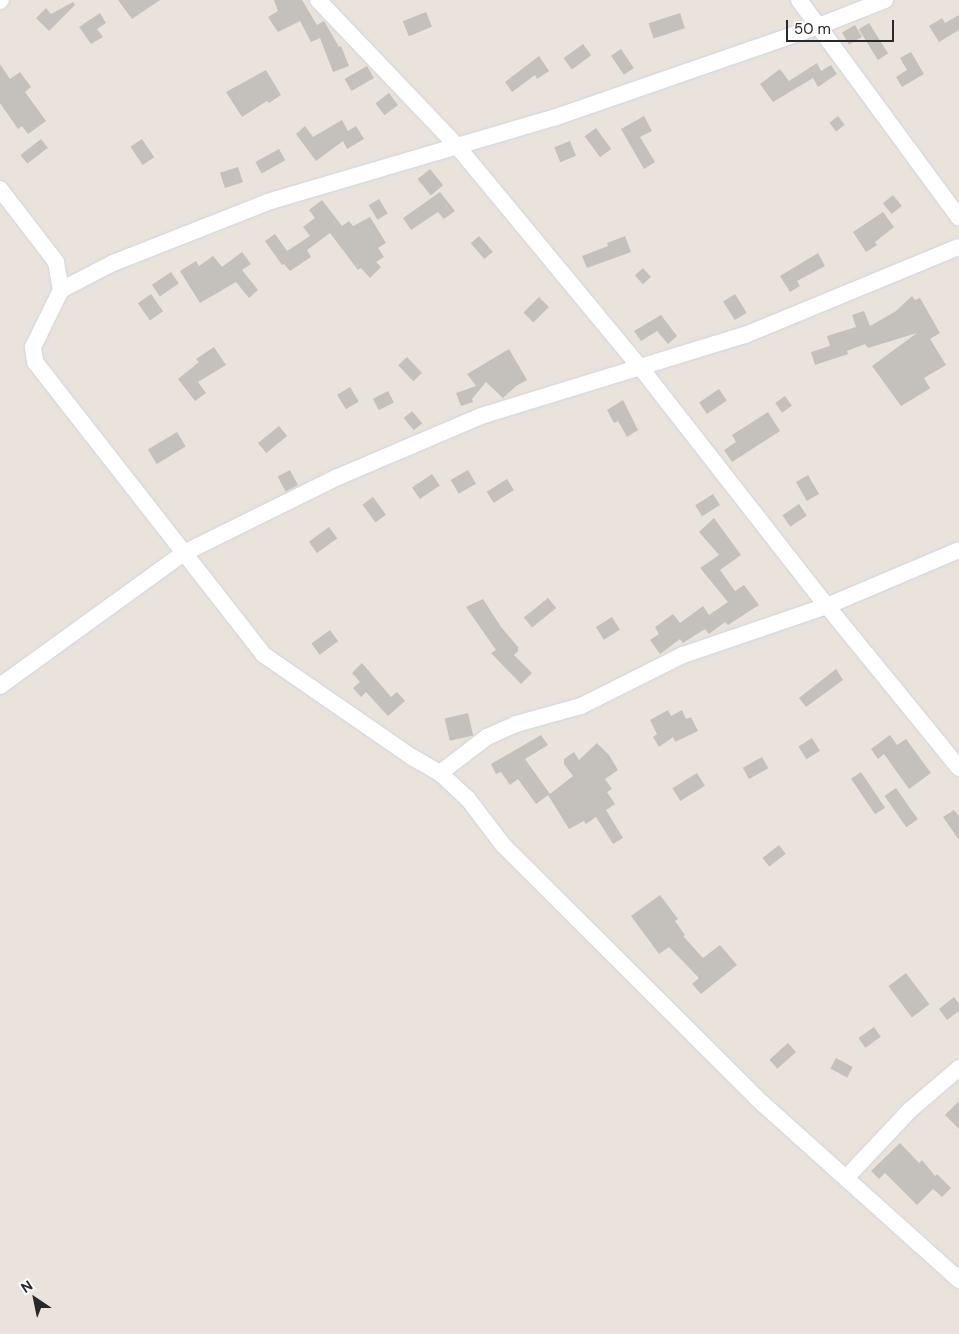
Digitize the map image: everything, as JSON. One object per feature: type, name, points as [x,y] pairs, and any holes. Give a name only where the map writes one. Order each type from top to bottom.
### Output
[{"type":"street","points":[[318,0],[458,146],[640,367],[827,606],[959,768]]},
{"type":"street","points":[[799,0],[959,218]]},
{"type":"street","points":[[885,0],[819,26],[556,117],[268,202],[113,264],[62,290],[33,346],[35,362],[264,654],[412,757],[440,773],[468,799],[503,845],[762,1102],[959,1280]]},
{"type":"street","points":[[0,189],[56,262],[62,290]]},
{"type":"street","points":[[0,686],[184,553],[338,477],[481,416],[745,334],[959,248]]},
{"type":"street","points":[[440,773],[487,737],[516,724],[581,706],[683,655],[827,606],[959,550]]},
{"type":"street","points":[[846,1178],[910,1110],[959,1068]]},
{"type":"building","points":[[118,0],[160,0],[132,19]]},
{"type":"building","points":[[274,0],[302,0],[317,25],[324,21],[339,47],[341,46],[349,66],[333,72],[320,38],[311,42],[300,21],[278,32],[268,17],[278,11]]},
{"type":"building","points":[[73,2],[75,5],[49,31],[36,18],[46,8],[51,14]]},
{"type":"building","points":[[426,12],[432,27],[409,36],[403,21]]},
{"type":"building","points":[[100,13],[106,23],[97,29],[103,37],[91,44],[79,27]]},
{"type":"building","points":[[680,13],[685,28],[654,38],[649,23]]},
{"type":"building","points":[[959,15],[959,30],[939,42],[929,26],[942,18],[945,23]]},
{"type":"building","points":[[869,23],[888,54],[878,60],[859,29]]},
{"type":"building","points":[[855,25],[862,37],[849,45],[842,32]]},
{"type":"building","points":[[583,44],[591,55],[572,69],[564,58]]},
{"type":"building","points":[[621,49],[634,68],[624,75],[611,56]]},
{"type":"building","points":[[911,52],[924,74],[902,87],[896,77],[907,70],[900,58]]},
{"type":"building","points":[[539,56],[549,71],[537,79],[535,75],[512,92],[505,82]]},
{"type":"building","points":[[817,63],[821,71],[831,65],[837,74],[818,87],[813,78],[773,102],[760,84],[780,69],[789,81]]},
{"type":"building","points":[[0,64],[10,79],[20,72],[31,87],[25,92],[46,121],[28,134],[22,126],[18,129],[0,103]]},
{"type":"building","points":[[367,66],[374,78],[351,91],[344,79]]},
{"type":"building","points":[[266,70],[281,95],[269,103],[267,101],[242,117],[226,92]]},
{"type":"building","points":[[389,93],[398,105],[384,115],[375,103]]},
{"type":"building","points":[[644,116],[652,131],[640,137],[655,162],[644,169],[621,129]]},
{"type":"building","points":[[838,116],[845,125],[836,131],[829,123]]},
{"type":"building","points":[[342,120],[348,131],[356,126],[364,139],[347,149],[343,141],[316,161],[296,134],[305,126],[313,137]]},
{"type":"building","points":[[596,128],[611,149],[600,157],[585,136]]},
{"type":"building","points":[[41,139],[48,148],[27,164],[21,155]]},
{"type":"building","points":[[142,139],[154,157],[143,165],[130,147]]},
{"type":"building","points":[[570,141],[576,156],[560,162],[554,147]]},
{"type":"building","points":[[279,149],[285,160],[262,173],[255,162]]},
{"type":"building","points":[[238,167],[243,182],[225,188],[220,173]]},
{"type":"building","points":[[430,169],[443,185],[431,195],[418,179]]},
{"type":"building","points":[[440,192],[455,211],[444,219],[438,212],[411,230],[403,218]]},
{"type":"building","points":[[893,195],[902,206],[892,214],[883,203]]},
{"type":"building","points":[[379,199],[388,214],[377,220],[369,205]]},
{"type":"building","points":[[322,200],[342,226],[349,221],[353,226],[370,217],[386,243],[378,248],[384,257],[376,262],[381,267],[370,278],[361,268],[358,270],[330,233],[307,250],[311,257],[290,271],[284,264],[282,265],[265,241],[275,234],[287,251],[310,236],[303,227],[315,218],[309,210]]},
{"type":"building","points":[[883,212],[894,227],[875,242],[877,245],[866,252],[853,232]]},
{"type":"building","points":[[479,236],[493,252],[484,259],[471,243]]},
{"type":"building","points":[[625,236],[631,252],[587,268],[582,256],[608,246],[607,243]]},
{"type":"building","points":[[242,252],[251,264],[242,270],[258,290],[249,298],[236,282],[200,303],[180,271],[196,261],[199,266],[213,256],[222,267]]},
{"type":"building","points":[[818,253],[825,266],[797,281],[800,286],[790,292],[780,276]]},
{"type":"building","points":[[643,268],[651,277],[643,284],[635,275]]},
{"type":"building","points":[[171,272],[179,284],[160,296],[152,285]]},
{"type":"building","points":[[151,294],[163,311],[150,320],[138,303]]},
{"type":"building","points":[[735,294],[747,313],[735,320],[723,301]]},
{"type":"building","points":[[912,296],[915,300],[920,298],[940,333],[930,339],[946,365],[924,378],[930,388],[926,391],[901,406],[872,366],[917,333],[868,348],[865,344],[847,351],[848,354],[815,365],[811,352],[830,346],[827,336],[856,327],[852,315],[864,311],[870,326],[896,311]]},
{"type":"building","points":[[539,297],[549,307],[533,322],[523,313]]},
{"type":"building","points":[[661,315],[677,336],[668,344],[657,331],[641,341],[634,331]]},
{"type":"building","points":[[214,347],[226,365],[198,382],[206,393],[195,401],[178,379],[199,362],[196,359]]},
{"type":"building","points":[[509,349],[527,380],[516,386],[503,398],[486,382],[472,399],[473,402],[461,406],[456,393],[476,386],[467,374]]},
{"type":"building","points":[[407,357],[422,373],[413,381],[398,365]]},
{"type":"building","points":[[350,387],[359,402],[346,409],[337,395]]},
{"type":"building","points":[[719,389],[727,401],[707,414],[699,402]]},
{"type":"building","points":[[388,391],[394,403],[379,410],[373,399]]},
{"type":"building","points":[[785,396],[792,406],[782,413],[775,403]]},
{"type":"building","points":[[623,400],[638,430],[627,437],[618,421],[614,423],[607,410]]},
{"type":"building","points":[[412,411],[422,423],[414,430],[404,418]]},
{"type":"building","points":[[768,412],[780,431],[732,462],[724,450],[736,442],[732,435]]},
{"type":"building","points":[[279,426],[287,436],[266,453],[258,443]]},
{"type":"building","points":[[177,432],[186,447],[157,464],[148,450]]},
{"type":"building","points":[[290,470],[298,485],[286,492],[278,477]]},
{"type":"building","points":[[468,470],[476,484],[459,494],[451,480]]},
{"type":"building","points":[[432,474],[440,486],[420,499],[412,487]]},
{"type":"building","points":[[808,475],[819,494],[807,501],[796,482]]},
{"type":"building","points":[[507,479],[514,490],[494,503],[487,492]]},
{"type":"building","points":[[713,494],[720,505],[702,516],[695,505]]},
{"type":"building","points":[[373,497],[386,515],[375,522],[362,505]]},
{"type":"building","points":[[799,504],[807,516],[790,527],[782,515]]},
{"type":"building","points":[[714,518],[741,555],[720,570],[735,591],[744,585],[759,605],[728,625],[725,622],[709,634],[705,629],[683,643],[680,639],[660,654],[650,640],[659,634],[655,627],[673,614],[680,623],[703,606],[709,615],[728,602],[700,568],[719,555],[699,532]]},
{"type":"building","points":[[329,527],[337,538],[317,553],[309,542]]},
{"type":"building","points":[[548,598],[556,608],[532,628],[524,618]]},
{"type":"building","points":[[483,599],[501,627],[518,647],[518,651],[514,655],[532,673],[521,684],[491,653],[496,650],[466,607]]},
{"type":"building","points":[[612,617],[620,630],[604,640],[596,627]]},
{"type":"building","points":[[330,630],[338,641],[320,655],[311,644]]},
{"type":"building","points":[[362,663],[391,697],[397,692],[405,701],[388,716],[366,692],[361,697],[353,688],[360,682],[352,673]]},
{"type":"building","points":[[836,669],[843,680],[806,707],[799,698]]},
{"type":"building","points":[[668,710],[671,716],[682,710],[686,719],[691,717],[698,731],[675,742],[673,737],[659,747],[653,737],[657,734],[650,720]]},
{"type":"building","points":[[468,713],[473,735],[450,741],[445,718]]},
{"type":"building","points":[[541,735],[548,745],[525,759],[550,794],[573,776],[564,764],[564,759],[574,752],[579,760],[597,743],[609,755],[618,770],[605,779],[612,789],[607,792],[615,804],[606,810],[623,838],[613,844],[596,817],[586,824],[584,821],[569,829],[548,795],[536,804],[518,779],[510,785],[501,772],[496,774],[491,764]]},
{"type":"building","points":[[890,735],[897,745],[906,739],[931,773],[909,789],[884,754],[878,759],[871,749]]},
{"type":"building","points":[[812,738],[820,751],[806,759],[798,746]]},
{"type":"building","points":[[762,757],[768,768],[749,779],[743,768]]},
{"type":"building","points":[[861,772],[885,808],[875,814],[851,779]]},
{"type":"building","points":[[697,773],[705,786],[680,801],[672,788]]},
{"type":"building","points":[[896,788],[918,819],[906,827],[885,796]]},
{"type":"building","points":[[954,810],[959,816],[959,840],[943,817]]},
{"type":"building","points":[[779,845],[786,854],[769,867],[762,858]]},
{"type":"building","points":[[660,895],[678,919],[675,921],[685,935],[683,936],[703,958],[720,945],[737,965],[701,994],[692,984],[699,978],[669,947],[659,954],[631,916]]},
{"type":"building","points":[[906,973],[929,1004],[912,1017],[888,986]]},
{"type":"building","points":[[954,997],[959,1004],[959,1011],[947,1020],[939,1009]]},
{"type":"building","points":[[874,1027],[881,1037],[865,1048],[858,1038]]},
{"type":"building","points":[[788,1043],[796,1052],[777,1069],[769,1060]]},
{"type":"building","points":[[836,1058],[853,1067],[847,1078],[830,1069]]},
{"type":"building","points":[[959,1101],[959,1129],[945,1115]]},
{"type":"building","points":[[900,1143],[919,1163],[922,1160],[935,1176],[937,1174],[951,1188],[942,1197],[933,1189],[917,1205],[885,1173],[879,1179],[871,1171]]}]
